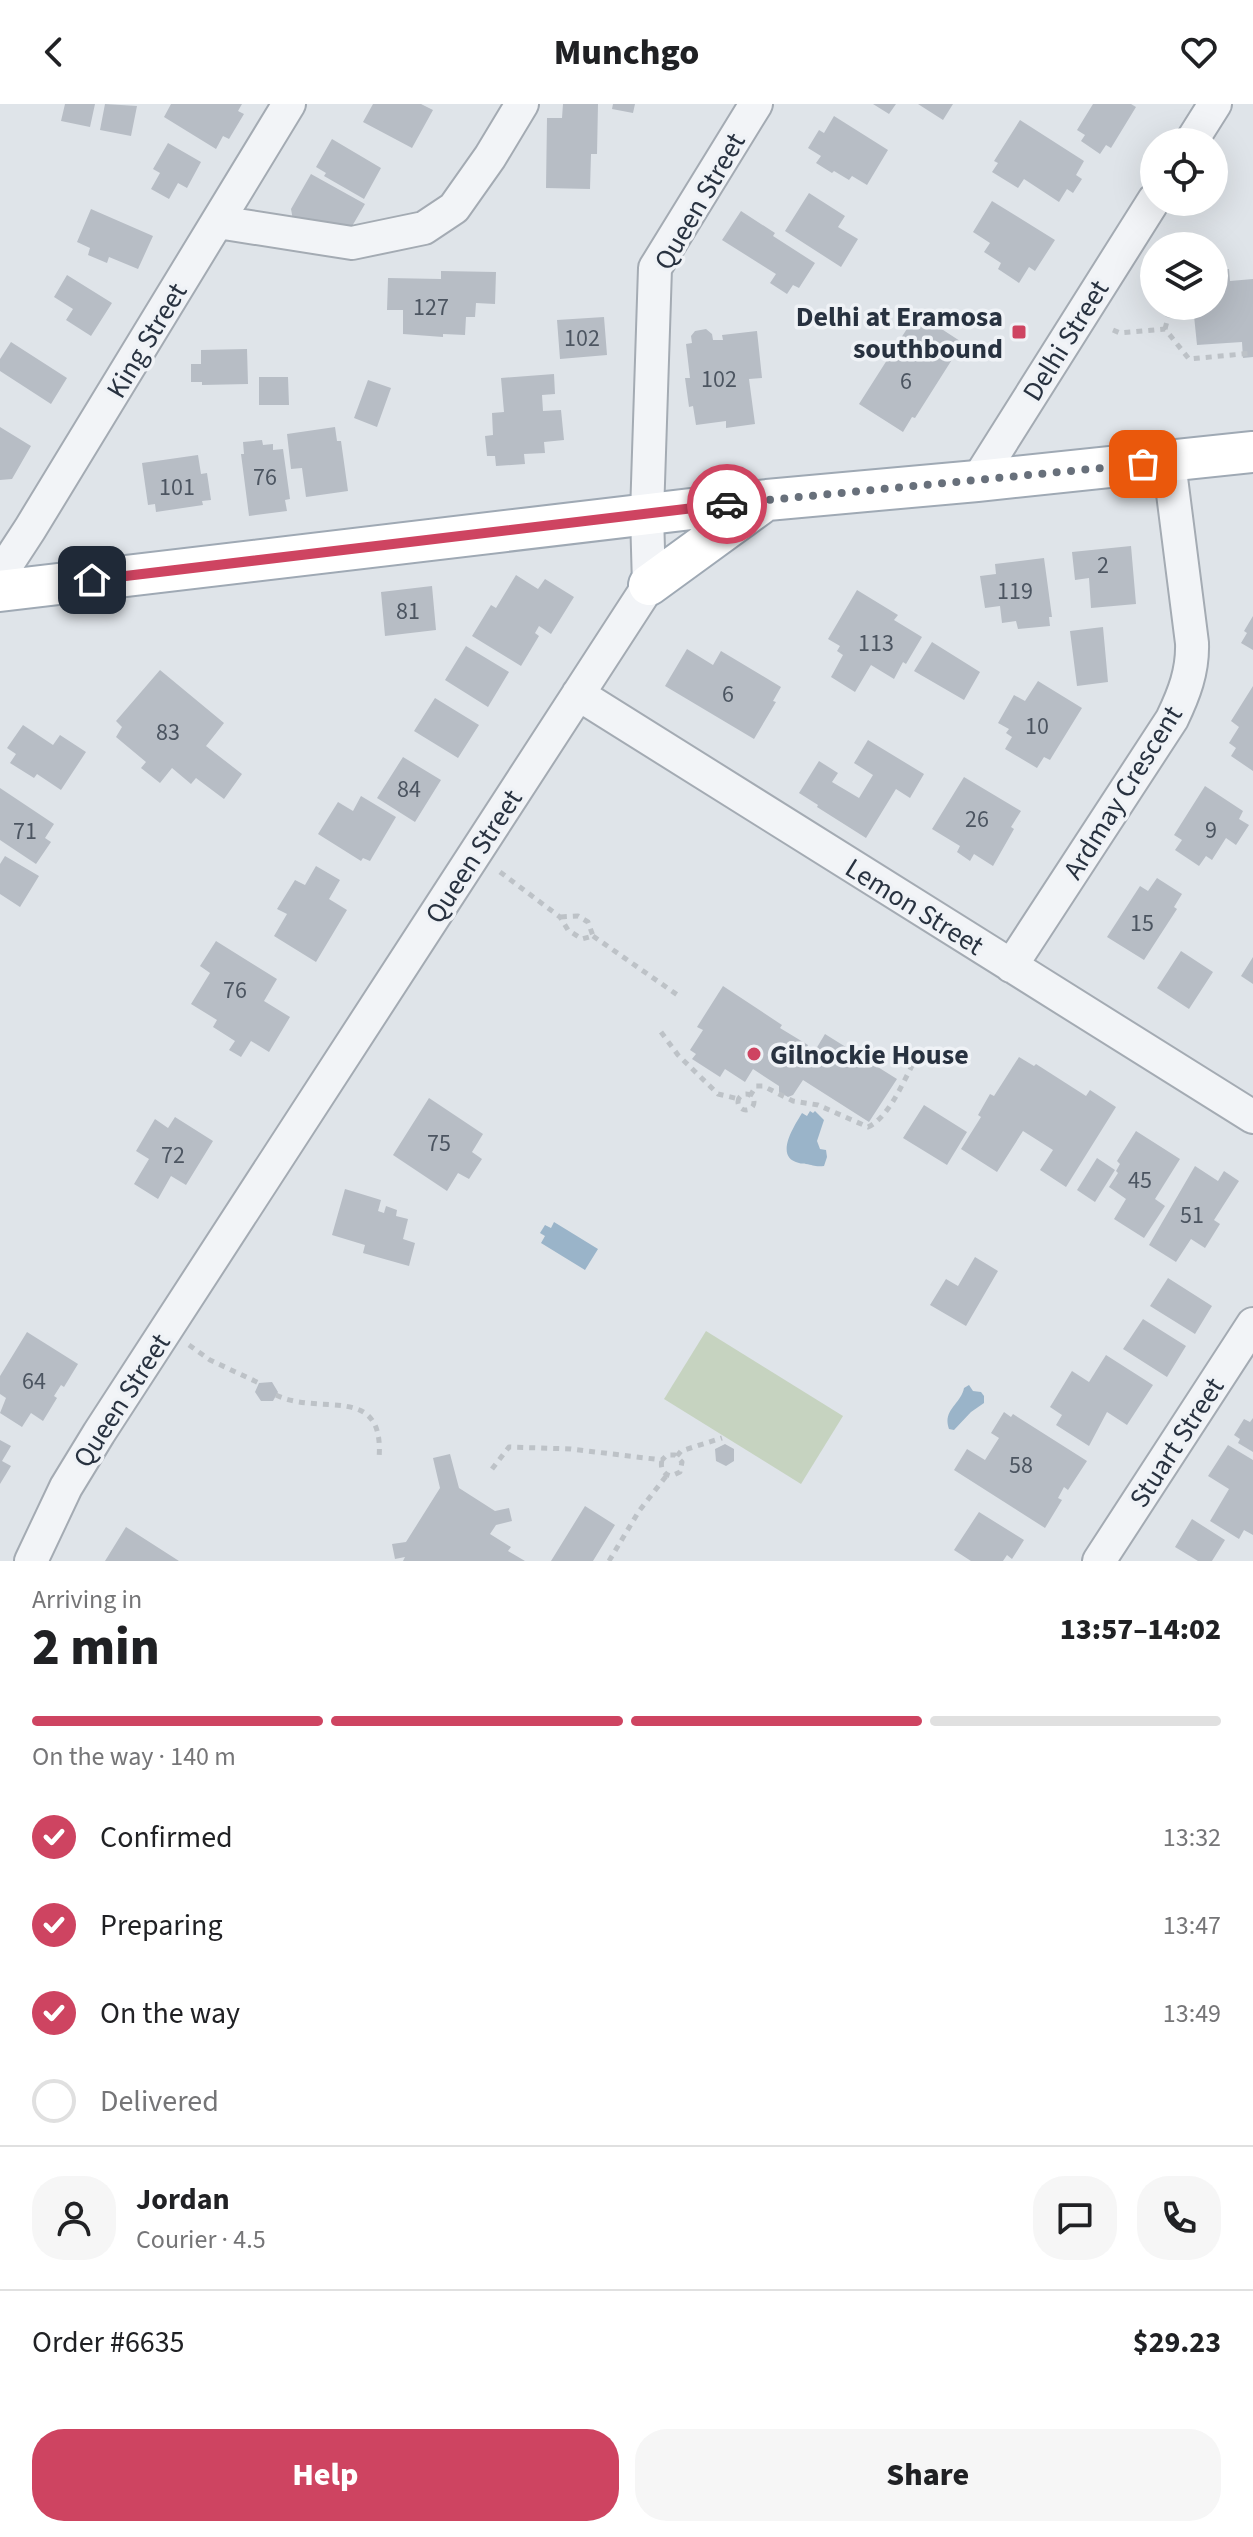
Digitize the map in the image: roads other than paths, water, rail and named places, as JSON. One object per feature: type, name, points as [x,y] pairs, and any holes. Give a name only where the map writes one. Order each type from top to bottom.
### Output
[{"type":"main road","points":[[0,591],[767,500],[1253,452]]},
{"type":"main road","points":[[649,585],[767,500]]},
{"type":"street","name":"King Street","points":[[0,575],[289,104]]},
{"type":"street","points":[[218,222],[352,243],[424,228],[454,208],[522,104]]},
{"type":"street","name":"Queen Street","points":[[31,1561],[70,1480],[99,1433],[649,585],[647,514],[655,268],[756,104]]},
{"type":"street","points":[[1200,128],[1215,104]]},
{"type":"street","name":"Delhi Street","points":[[977,481],[1144,216]]},
{"type":"street","name":"Ardmay Crescent","points":[[1011,966],[1172,719],[1188,682],[1192,643],[1169,462]]},
{"type":"street","name":"Lemon Street","points":[[578,694],[1253,1117]]},
{"type":"street","name":"Stuart Street","points":[[1099,1561],[1253,1324]]},
{"type":"water","points":[[810,1111],[815,1111],[824,1120],[817,1141],[820,1149],[826,1150],[824,1166],[791,1160],[788,1154],[788,1140],[795,1125],[802,1113],[807,1116]]},
{"type":"water","points":[[554,1222],[598,1249],[585,1270],[541,1243],[545,1236],[540,1233],[545,1225],[551,1228]]},
{"type":"water","points":[[969,1385],[973,1391],[981,1392],[984,1403],[954,1430],[949,1429],[950,1412]]},
{"type":"place","name":"Delhi at Eramosa southbound","points":[[1019,332]]},
{"type":"place","name":"Gilnockie House","points":[[754,1054]]}]
